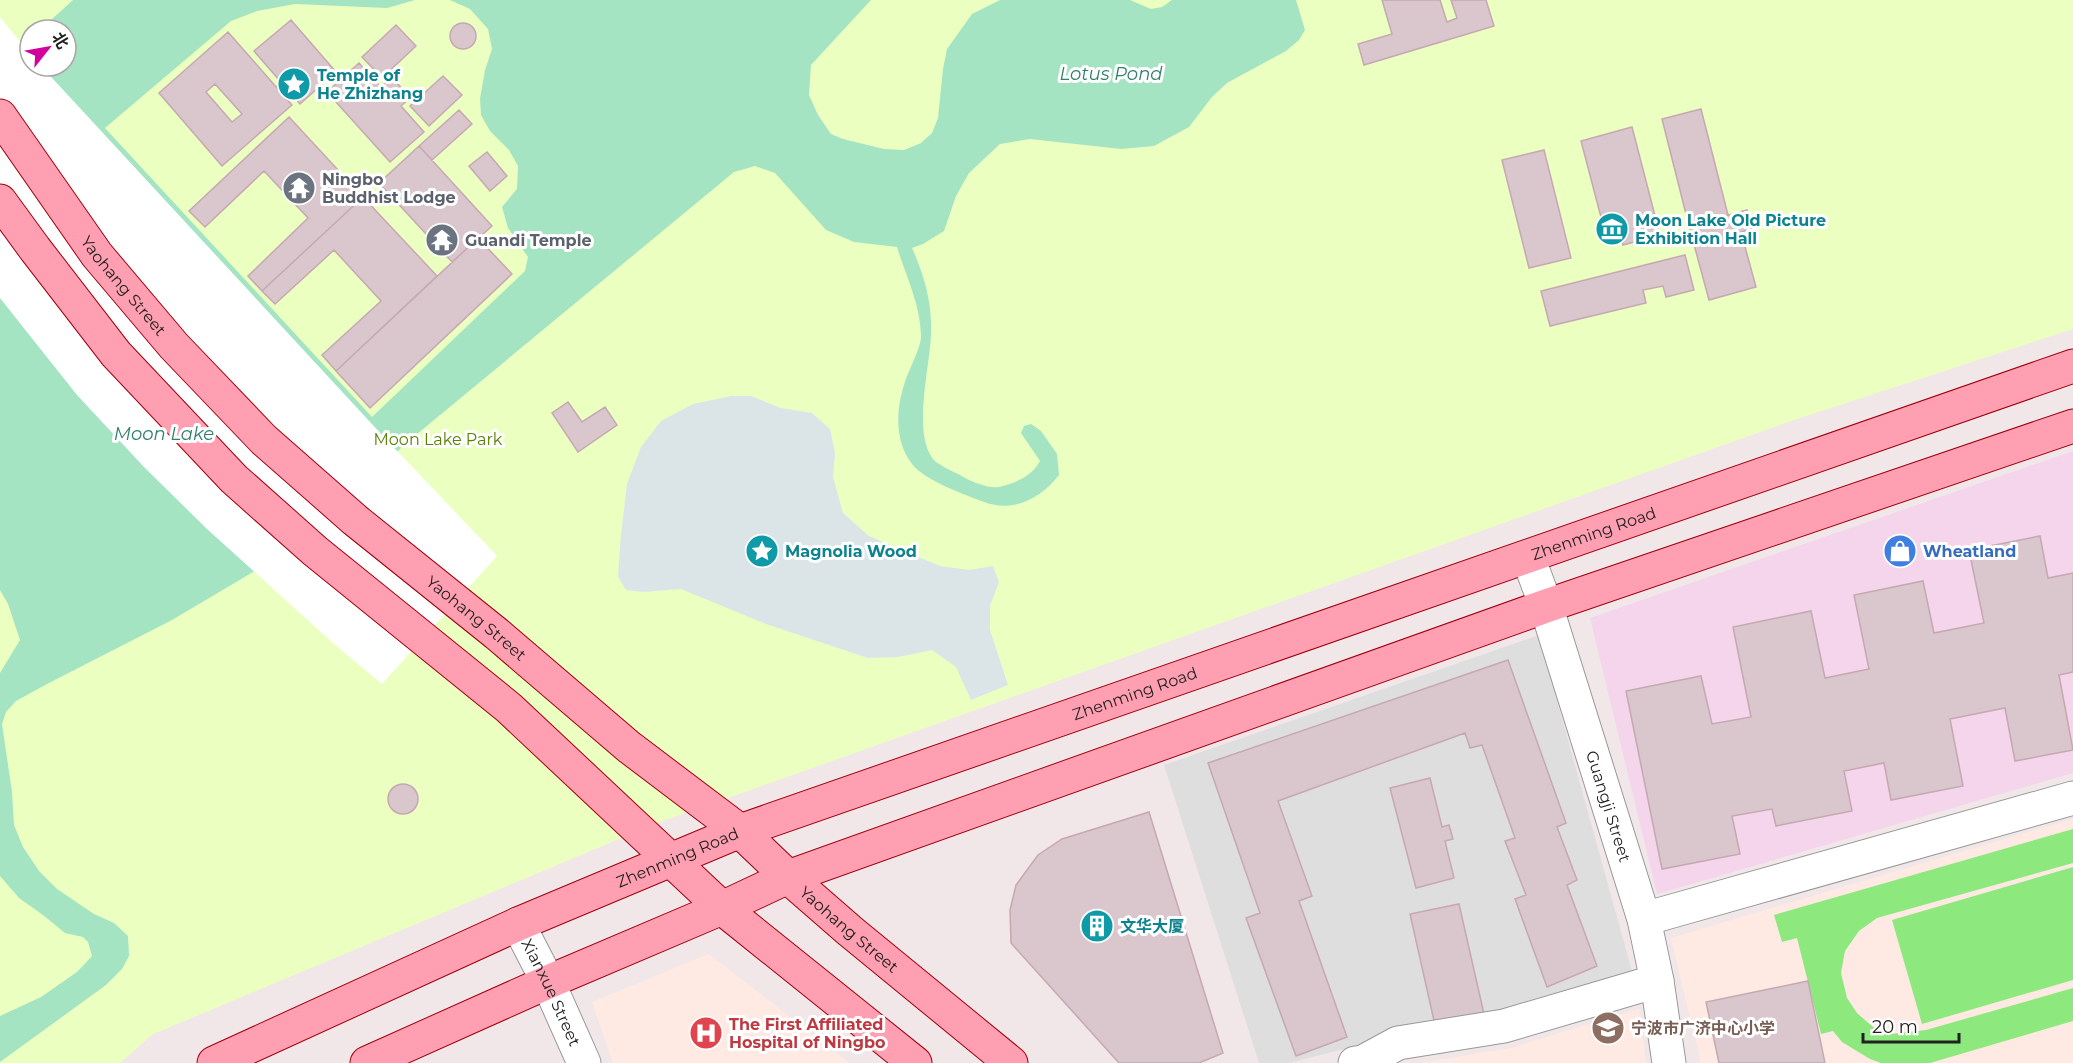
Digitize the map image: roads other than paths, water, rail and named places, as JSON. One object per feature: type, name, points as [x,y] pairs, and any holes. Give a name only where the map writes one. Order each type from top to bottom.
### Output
[{"type":"main road","name":"Yaohang Street","points":[[0,116],[98,255],[174,346],[264,440],[355,520],[629,747],[740,831],[850,931],[1011,1063]]},
{"type":"main road","points":[[0,201],[116,354],[234,479],[315,551],[509,708],[722,908],[915,1063]]},
{"type":"main road","name":"Zhenming Road","points":[[214,1063],[518,924],[740,831],[2073,366]]},
{"type":"main road","points":[[367,1063],[788,877],[1546,606],[2073,426]]},
{"type":"street","name":"Guangji Street","points":[[1528,557],[1546,606],[1644,919],[1657,981],[1669,1063]]},
{"type":"street","points":[[1644,919],[2073,798]]},
{"type":"street","name":"Xianxue Street","points":[[518,924],[548,982],[584,1063]]},
{"type":"street","points":[[1355,1063],[1363,1062],[1398,1043],[1504,1026],[1657,981]]},
{"type":"water","name":"Moon Lake","points":[[73,0],[415,0],[387,8],[295,4],[257,11],[231,21],[105,128],[372,417],[525,271],[528,257],[508,228],[502,207],[517,189],[518,166],[509,150],[490,131],[481,115],[480,99],[485,70],[492,49],[488,29],[470,9],[450,0],[871,0],[811,65],[809,95],[818,115],[831,134],[884,149],[904,150],[921,143],[932,133],[938,118],[947,49],[972,14],[1000,0],[1130,0],[1151,9],[1162,7],[1172,0],[1296,0],[1305,30],[1299,40],[1286,51],[1227,83],[1212,97],[1189,127],[1154,146],[1121,149],[1030,139],[1000,144],[969,173],[956,196],[944,231],[912,248],[924,279],[930,310],[931,332],[923,419],[928,451],[936,462],[968,480],[990,487],[999,487],[1028,475],[1040,461],[1021,433],[1024,426],[1031,424],[1041,431],[1057,454],[1059,475],[1035,497],[1006,506],[995,505],[945,486],[926,476],[912,464],[902,445],[898,424],[902,392],[921,335],[915,301],[897,247],[854,242],[826,230],[775,173],[755,166],[734,172],[411,439],[340,504],[258,569],[172,620],[16,701],[6,712],[2,724],[12,792],[14,825],[23,847],[39,871],[57,889],[94,914],[114,923],[128,936],[129,956],[122,969],[106,985],[0,1062],[0,1016],[41,997],[77,972],[92,956],[88,942],[83,937],[65,933],[19,898],[0,876],[0,673],[20,640],[8,604],[0,590],[0,66],[18,50],[18,78],[78,78],[78,18],[53,18]]},
{"type":"place","name":"Temple of He Zhizhang","points":[[294,84]]},
{"type":"place","name":"Ningbo Buddhist Lodge","points":[[299,188]]},
{"type":"place","name":"Moon Lake Old Picture Exhibition Hall","points":[[1612,229]]},
{"type":"place","name":"Guandi Temple","points":[[442,240]]},
{"type":"place","name":"Magnolia Wood","points":[[762,551]]},
{"type":"place","name":"Wheatland","points":[[1900,551]]},
{"type":"place","name":"文华大厦","points":[[1097,926]]},
{"type":"place","name":"宁波市广济中心小学","points":[[1608,1028]]},
{"type":"place","name":"The First Affiliated Hospital of Ningbo","points":[[706,1033]]},
{"type":"water label","name":"Lotus Pond","points":[[1111,74]]},
{"type":"park label","name":"Moon Lake Park","points":[[438,439]]}]
